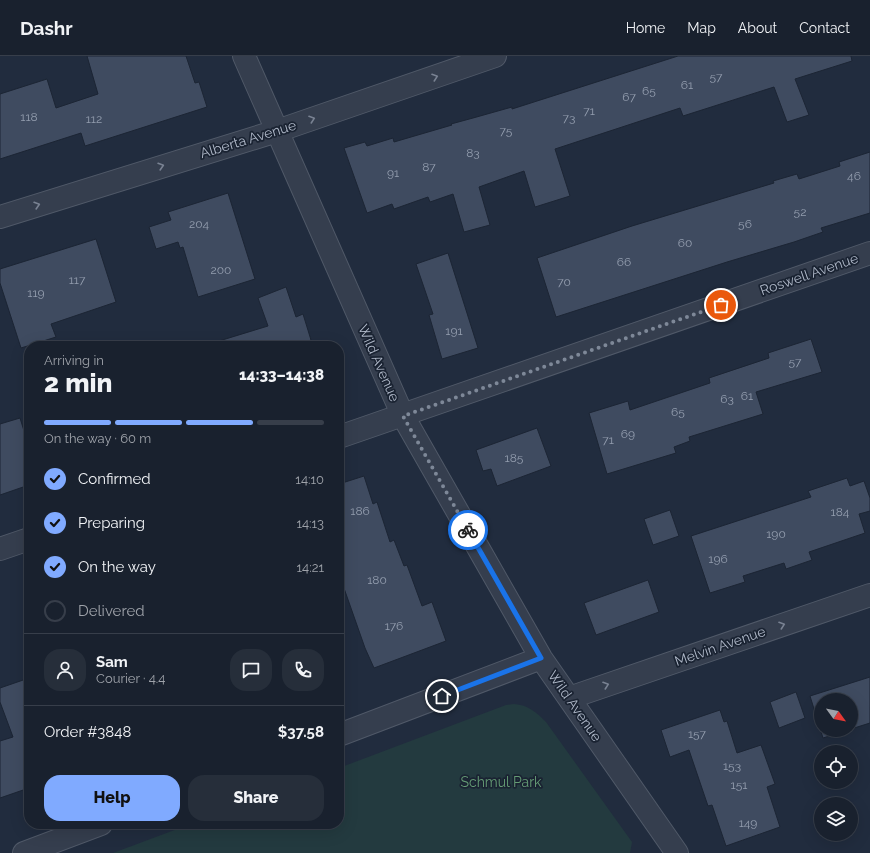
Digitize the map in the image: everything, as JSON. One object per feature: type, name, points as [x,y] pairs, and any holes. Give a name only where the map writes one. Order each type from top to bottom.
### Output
[{"type":"street","name":"Wild Avenue","points":[[244,56],[403,416],[541,658],[677,853]]},
{"type":"street","name":"Alberta Avenue","points":[[0,217],[277,131],[495,56]]},
{"type":"street","name":"Roswell Avenue","points":[[344,435],[870,253]]},
{"type":"street","points":[[0,549],[24,542]]},
{"type":"street","name":"Melvin Avenue","points":[[569,698],[870,595]]},
{"type":"street","points":[[344,733],[541,658]]},
{"type":"street","points":[[24,853],[88,829]]},
{"type":"green space","name":"Schmul Park","points":[[514,704],[524,706],[539,715],[546,722],[632,842],[630,853],[113,853],[177,829],[344,829],[344,766],[506,705]]},
{"type":"building","points":[[87,56],[186,56],[195,83],[199,82],[207,107],[85,146],[81,133],[0,159],[0,94],[47,79],[56,108],[98,94]]},
{"type":"building","points":[[678,56],[851,56],[852,61],[795,79],[809,115],[787,122],[774,87],[683,116],[680,108],[555,149],[570,196],[535,207],[524,171],[479,187],[490,225],[464,232],[453,194],[430,202],[428,197],[394,209],[392,204],[367,213],[344,148],[365,142],[367,146],[393,138],[394,142],[512,107],[512,109]]},
{"type":"building","points":[[870,152],[870,213],[821,228],[823,232],[794,242],[556,317],[537,258],[632,226],[774,183],[773,181],[797,174],[799,179],[840,166],[839,162]]},
{"type":"building","points":[[228,193],[255,279],[198,297],[183,247],[180,248],[178,242],[156,249],[149,227],[171,220],[168,212]]},
{"type":"building","points":[[96,239],[116,302],[51,324],[56,337],[43,341],[24,341],[24,347],[21,348],[0,283],[0,269]]},
{"type":"building","points":[[448,253],[478,348],[442,359],[429,315],[433,314],[416,264]]},
{"type":"building","points":[[286,287],[296,317],[303,314],[311,340],[219,341],[268,326],[258,298]]},
{"type":"building","points":[[811,339],[822,372],[756,392],[763,414],[689,437],[690,441],[674,447],[676,453],[607,474],[589,413],[628,401],[630,410],[710,383],[709,378],[769,358],[768,353]]},
{"type":"building","points":[[20,418],[24,431],[24,487],[0,495],[0,424]]},
{"type":"building","points":[[537,428],[551,466],[497,486],[491,469],[483,471],[476,450]]},
{"type":"building","points":[[364,476],[373,504],[377,502],[390,542],[394,540],[404,566],[407,565],[422,606],[432,602],[446,641],[374,668],[365,648],[344,588],[344,482]]},
{"type":"building","points":[[847,478],[850,486],[864,481],[870,498],[870,511],[859,514],[865,533],[809,552],[812,560],[786,569],[784,563],[743,576],[745,582],[710,593],[691,536],[811,497],[808,491]]},
{"type":"building","points":[[670,510],[679,536],[653,545],[644,519]]},
{"type":"building","points":[[648,580],[659,612],[596,635],[584,603]]},
{"type":"building","points":[[870,677],[870,723],[858,727],[858,693],[819,693]]},
{"type":"building","points":[[24,680],[24,790],[0,798],[0,741],[13,737],[0,702],[0,688]]},
{"type":"building","points":[[796,692],[805,718],[779,728],[770,702]]},
{"type":"building","points":[[814,695],[814,709],[810,696]]},
{"type":"building","points":[[720,710],[724,722],[727,721],[737,753],[761,745],[775,784],[767,787],[780,827],[726,846],[712,805],[708,806],[689,750],[670,757],[661,730]]},
{"type":"way so far","points":[[468,530],[403,416],[721,305]]},
{"type":"route","points":[[442,696],[541,658],[468,530]]}]
